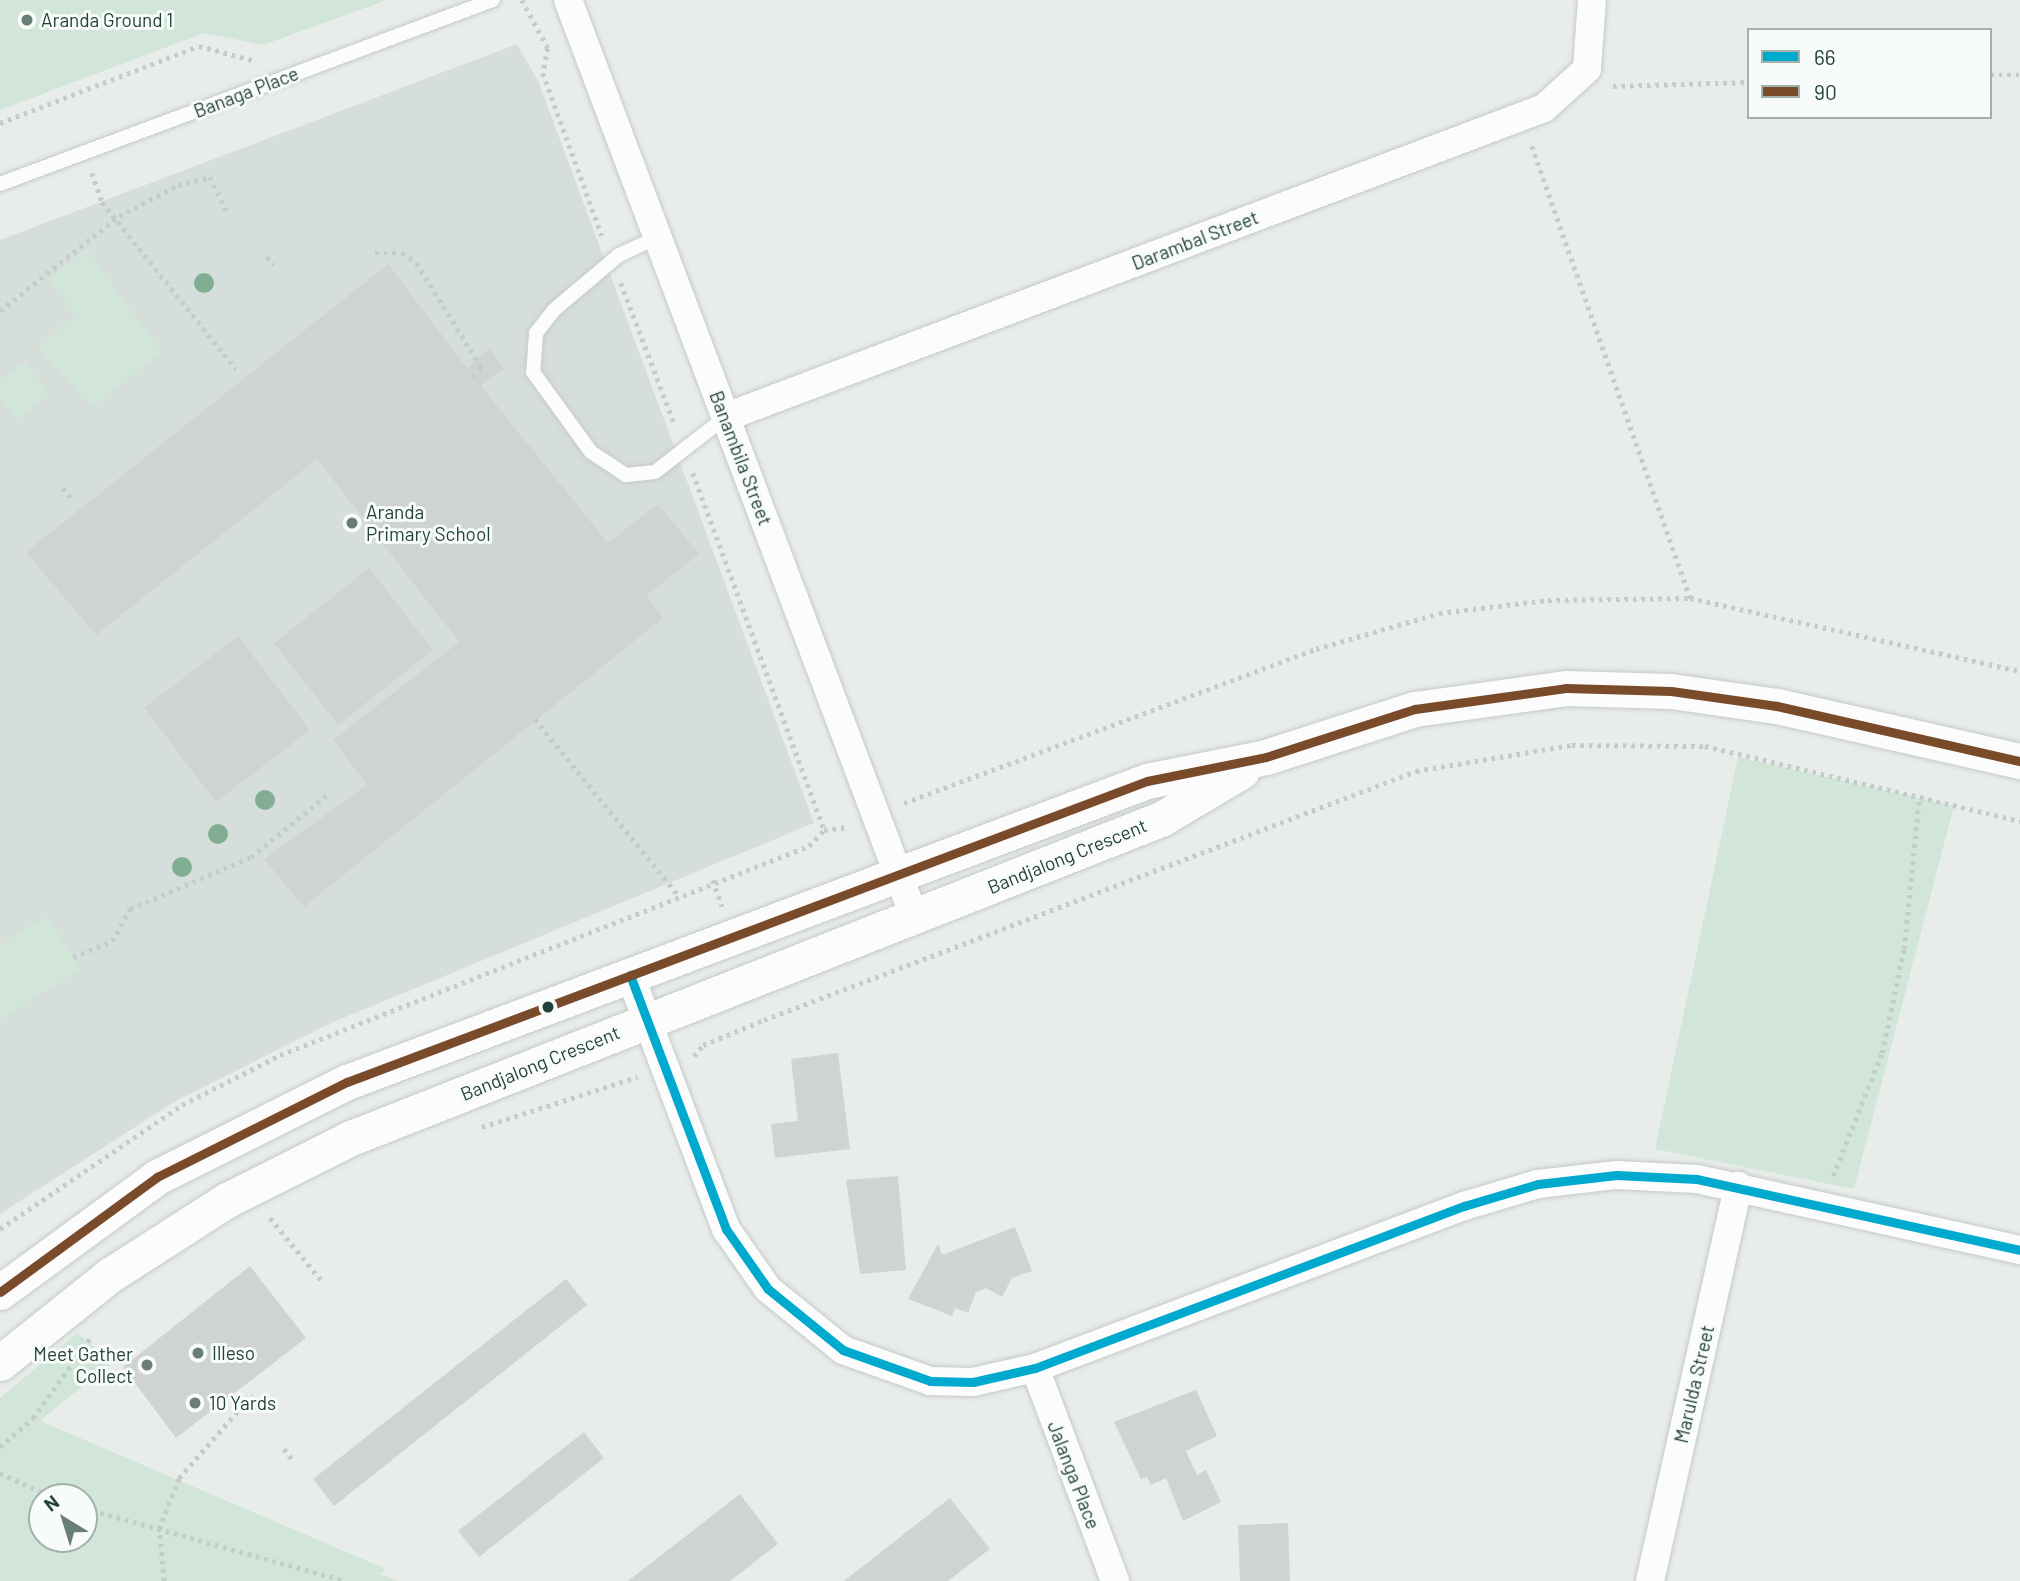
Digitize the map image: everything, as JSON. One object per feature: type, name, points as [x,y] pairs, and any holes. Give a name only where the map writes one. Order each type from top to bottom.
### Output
[{"type":"street","name":"Banambila Street","points":[[568,0],[915,916]]},
{"type":"street","name":"Darambal Street","points":[[726,417],[1522,117],[1573,87],[1592,54],[1592,0]]},
{"type":"street","name":"Bandjalong Crescent","points":[[0,1292],[157,1177],[289,1107],[630,975],[1147,781],[1266,757],[1415,709],[1566,688],[1671,691],[1777,706],[2020,761]]},
{"type":"street","name":"Bandjalong Crescent","points":[[0,1363],[110,1275],[226,1200],[351,1138],[1161,819],[1266,757]]},
{"type":"street","points":[[630,975],[726,1229],[768,1289],[803,1323],[886,1370],[930,1381],[973,1382],[1035,1368],[1464,1206],[1538,1184],[1616,1175],[1738,1186],[2020,1250]]},
{"type":"street","name":"Marulda Street","points":[[1650,1581],[1738,1186]]},
{"type":"street","name":"Jalanga Place","points":[[1035,1368],[1115,1581]]},
{"type":"lane","name":"Banaga Place","points":[[0,184],[493,0]]},
{"type":"lane","points":[[658,237],[612,261],[536,333],[533,372],[591,452],[626,475],[655,472],[726,417]]},
{"type":"path","points":[[0,1229],[182,1105],[280,1055],[808,846],[824,830],[543,73],[548,48],[522,0]]},
{"type":"path","points":[[0,123],[199,46],[258,62],[271,57]]},
{"type":"path","points":[[1992,75],[2020,75]]},
{"type":"path","points":[[1573,87],[1747,82]]},
{"type":"path","points":[[1522,117],[1690,598]]},
{"type":"path","points":[[85,153],[102,202],[119,216],[236,369]]},
{"type":"path","points":[[0,311],[119,216],[178,185],[209,177],[228,212]]},
{"type":"path","points":[[375,253],[401,253],[417,263],[482,369],[473,377]]},
{"type":"path","points":[[267,257],[274,265]]},
{"type":"path","points":[[63,488],[72,499]]},
{"type":"path","points":[[535,719],[679,896]]},
{"type":"path","points":[[695,1071],[691,1060],[703,1045],[727,1035],[1416,771],[1572,745],[1705,746],[2020,821]]},
{"type":"path","points":[[73,957],[112,941],[130,909],[251,857],[327,795]]},
{"type":"path","points":[[1830,1183],[1882,1053],[1904,949],[1919,798]]},
{"type":"path","points":[[475,1130],[665,1068]]},
{"type":"path","points":[[259,1224],[281,1212]]},
{"type":"path","points":[[270,1218],[322,1281]]},
{"type":"path","points":[[0,1447],[33,1418],[94,1332]]},
{"type":"path","points":[[164,1581],[159,1529],[179,1478],[252,1395]]},
{"type":"path","points":[[284,1449],[294,1462]]},
{"type":"path","points":[[0,1473],[28,1486]]},
{"type":"path","points":[[98,1512],[345,1581]]},
{"type":"shaded area","name":"Aranda Primary School","points":[[517,44],[539,83],[814,823],[331,1023],[174,1102],[0,1214],[0,240]]},
{"type":"green space","points":[[0,0],[387,0],[263,45],[204,33],[0,110]]},
{"type":"green space","points":[[86,249],[162,352],[92,407],[38,348],[76,314],[48,280]]},
{"type":"green space","points":[[25,361],[50,394],[17,420],[0,399],[0,380]]},
{"type":"green space","points":[[1738,757],[1954,806],[1854,1189],[1655,1149]]},
{"type":"green space","points":[[47,916],[80,969],[0,1019],[0,945]]},
{"type":"green space","points":[[77,1333],[112,1362],[40,1421],[386,1569],[380,1574],[398,1581],[0,1581],[0,1398]]},
{"type":"building","points":[[388,264],[467,368],[489,349],[504,368],[481,386],[608,543],[658,504],[699,554],[646,596],[663,618],[304,907],[264,859],[367,785],[333,740],[459,642],[317,459],[96,635],[26,552]]},
{"type":"building","points":[[369,568],[433,650],[338,725],[274,643]]},
{"type":"building","points":[[238,636],[310,730],[216,802],[144,708]]},
{"type":"building","points":[[838,1053],[850,1149],[775,1158],[771,1124],[798,1121],[791,1059]]},
{"type":"building","points":[[898,1176],[906,1270],[860,1274],[846,1180]]},
{"type":"building","points":[[1015,1227],[1032,1271],[1012,1278],[1002,1297],[986,1288],[976,1292],[968,1313],[955,1308],[952,1316],[908,1299],[938,1244],[942,1255]]},
{"type":"building","points":[[250,1266],[306,1338],[176,1438],[123,1367]]},
{"type":"building","points":[[566,1279],[587,1305],[334,1506],[313,1479]]},
{"type":"building","points":[[1196,1390],[1217,1436],[1186,1451],[1197,1475],[1206,1470],[1221,1502],[1183,1521],[1166,1478],[1151,1485],[1147,1477],[1141,1479],[1114,1422]]},
{"type":"building","points":[[584,1432],[604,1458],[479,1557],[458,1531]]},
{"type":"building","points":[[740,1494],[778,1544],[730,1581],[628,1581]]},
{"type":"building","points":[[950,1498],[990,1549],[948,1581],[844,1581]]},
{"type":"building","points":[[1288,1523],[1290,1581],[1240,1581],[1238,1525]]},
{"type":"transit line","name":"90","points":[[0,1292],[157,1177],[347,1082],[1147,781],[1266,757],[1415,709],[1566,688],[1671,691],[1777,706],[2020,761]]},
{"type":"transit line","name":"66","points":[[630,975],[726,1229],[768,1289],[843,1350],[930,1381],[973,1382],[1035,1368],[1464,1206],[1538,1184],[1616,1175],[1697,1179],[2020,1250]]},
{"type":"place","name":"Aranda Ground 1","points":[[27,20]]},
{"type":"place","name":"Aranda Primary School","points":[[352,523]]},
{"type":"place","name":"Illeso","points":[[198,1353]]},
{"type":"place","name":"Meet Gather Collect","points":[[147,1365]]},
{"type":"place","name":"10 Yards","points":[[195,1403]]}]
